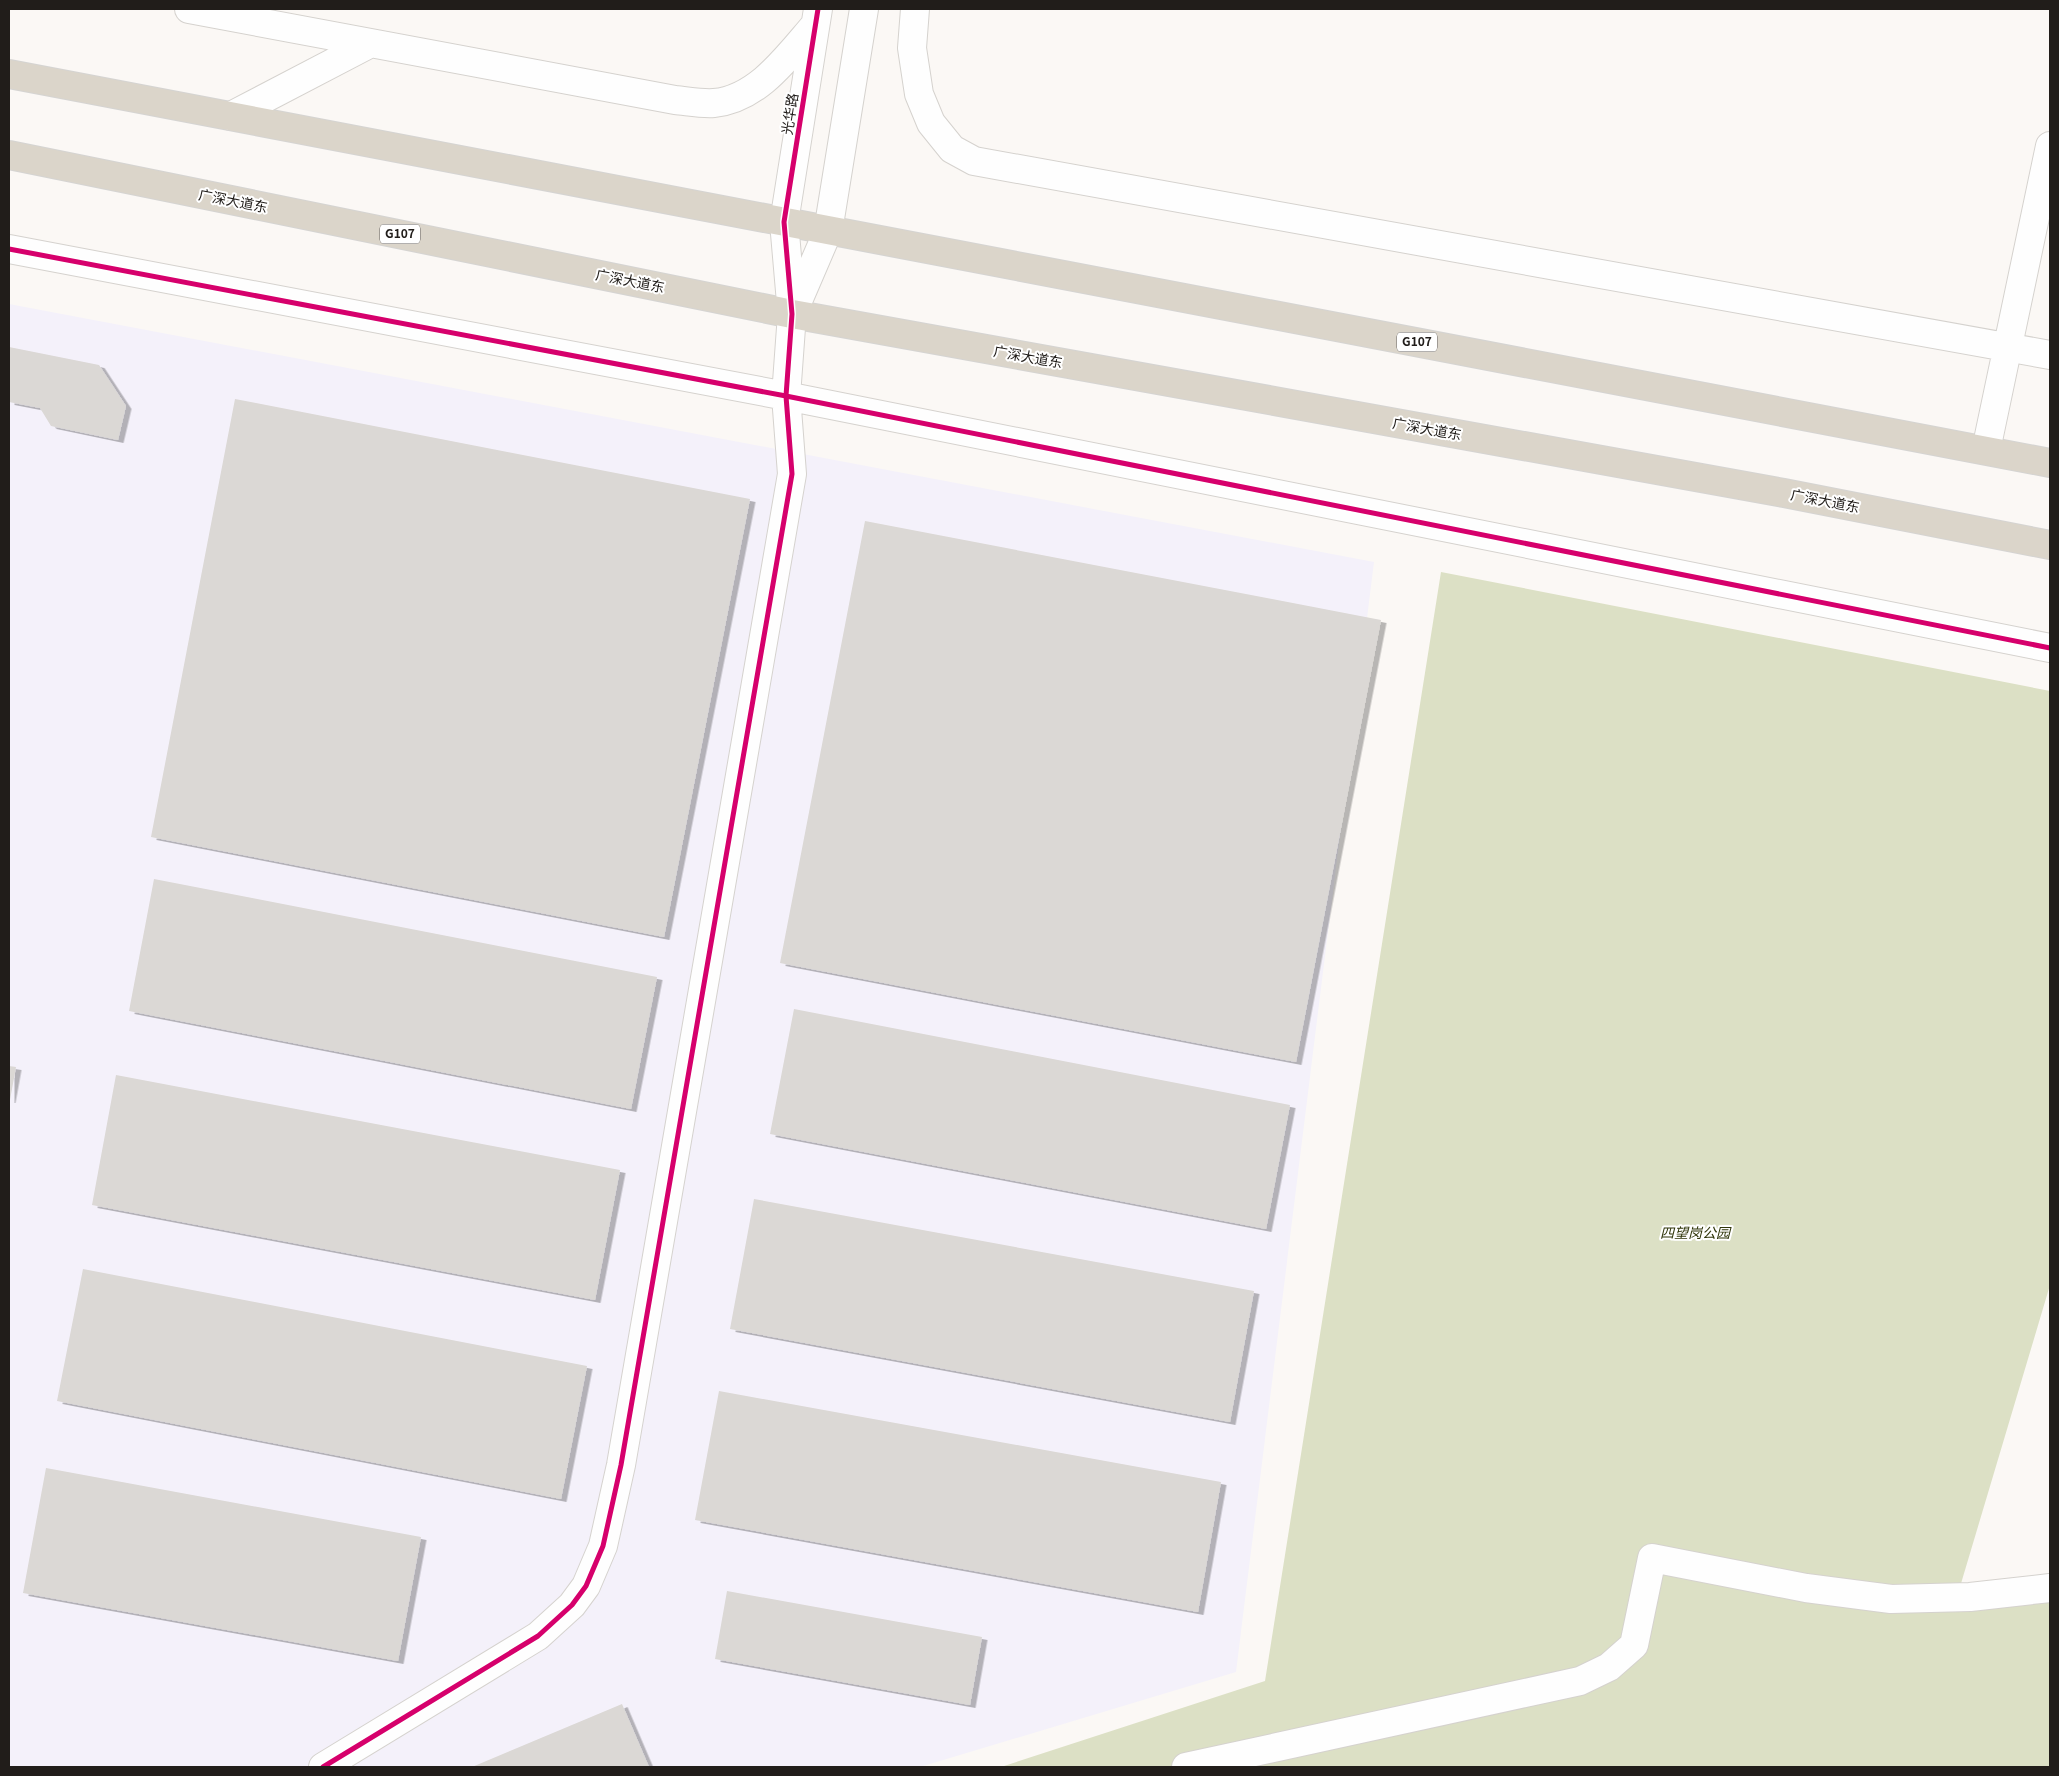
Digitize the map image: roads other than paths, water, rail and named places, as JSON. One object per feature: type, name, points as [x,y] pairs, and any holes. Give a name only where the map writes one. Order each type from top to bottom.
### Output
[{"type":"highway","name":"G107","points":[[9,74],[2050,463]]},
{"type":"highway","name":"广深大道东","points":[[9,155],[792,314],[1765,490],[2050,545]]},
{"type":"street","points":[[189,9],[675,100],[714,103],[750,91],[774,72],[817,17]]},
{"type":"street","points":[[331,1765],[538,1636],[572,1605],[586,1586],[603,1546],[621,1465],[792,474],[786,396],[792,314],[828,231],[864,9]]},
{"type":"street","points":[[915,9],[912,48],[919,94],[931,123],[952,149],[974,161],[2050,355]]},
{"type":"street","name":"光华路","points":[[792,314],[784,222],[817,17]]},
{"type":"street","points":[[231,116],[369,44]]},
{"type":"street","points":[[1986,450],[2050,146]]},
{"type":"street","points":[[9,249],[786,396],[2050,648]]},
{"type":"street","points":[[1186,1767],[1588,1677],[1609,1667],[1634,1645],[1652,1558],[1806,1588],[1891,1599],[1970,1597],[2050,1588]]},
{"type":"park label","name":"四望岗公园","points":[[1695,1233]]}]
